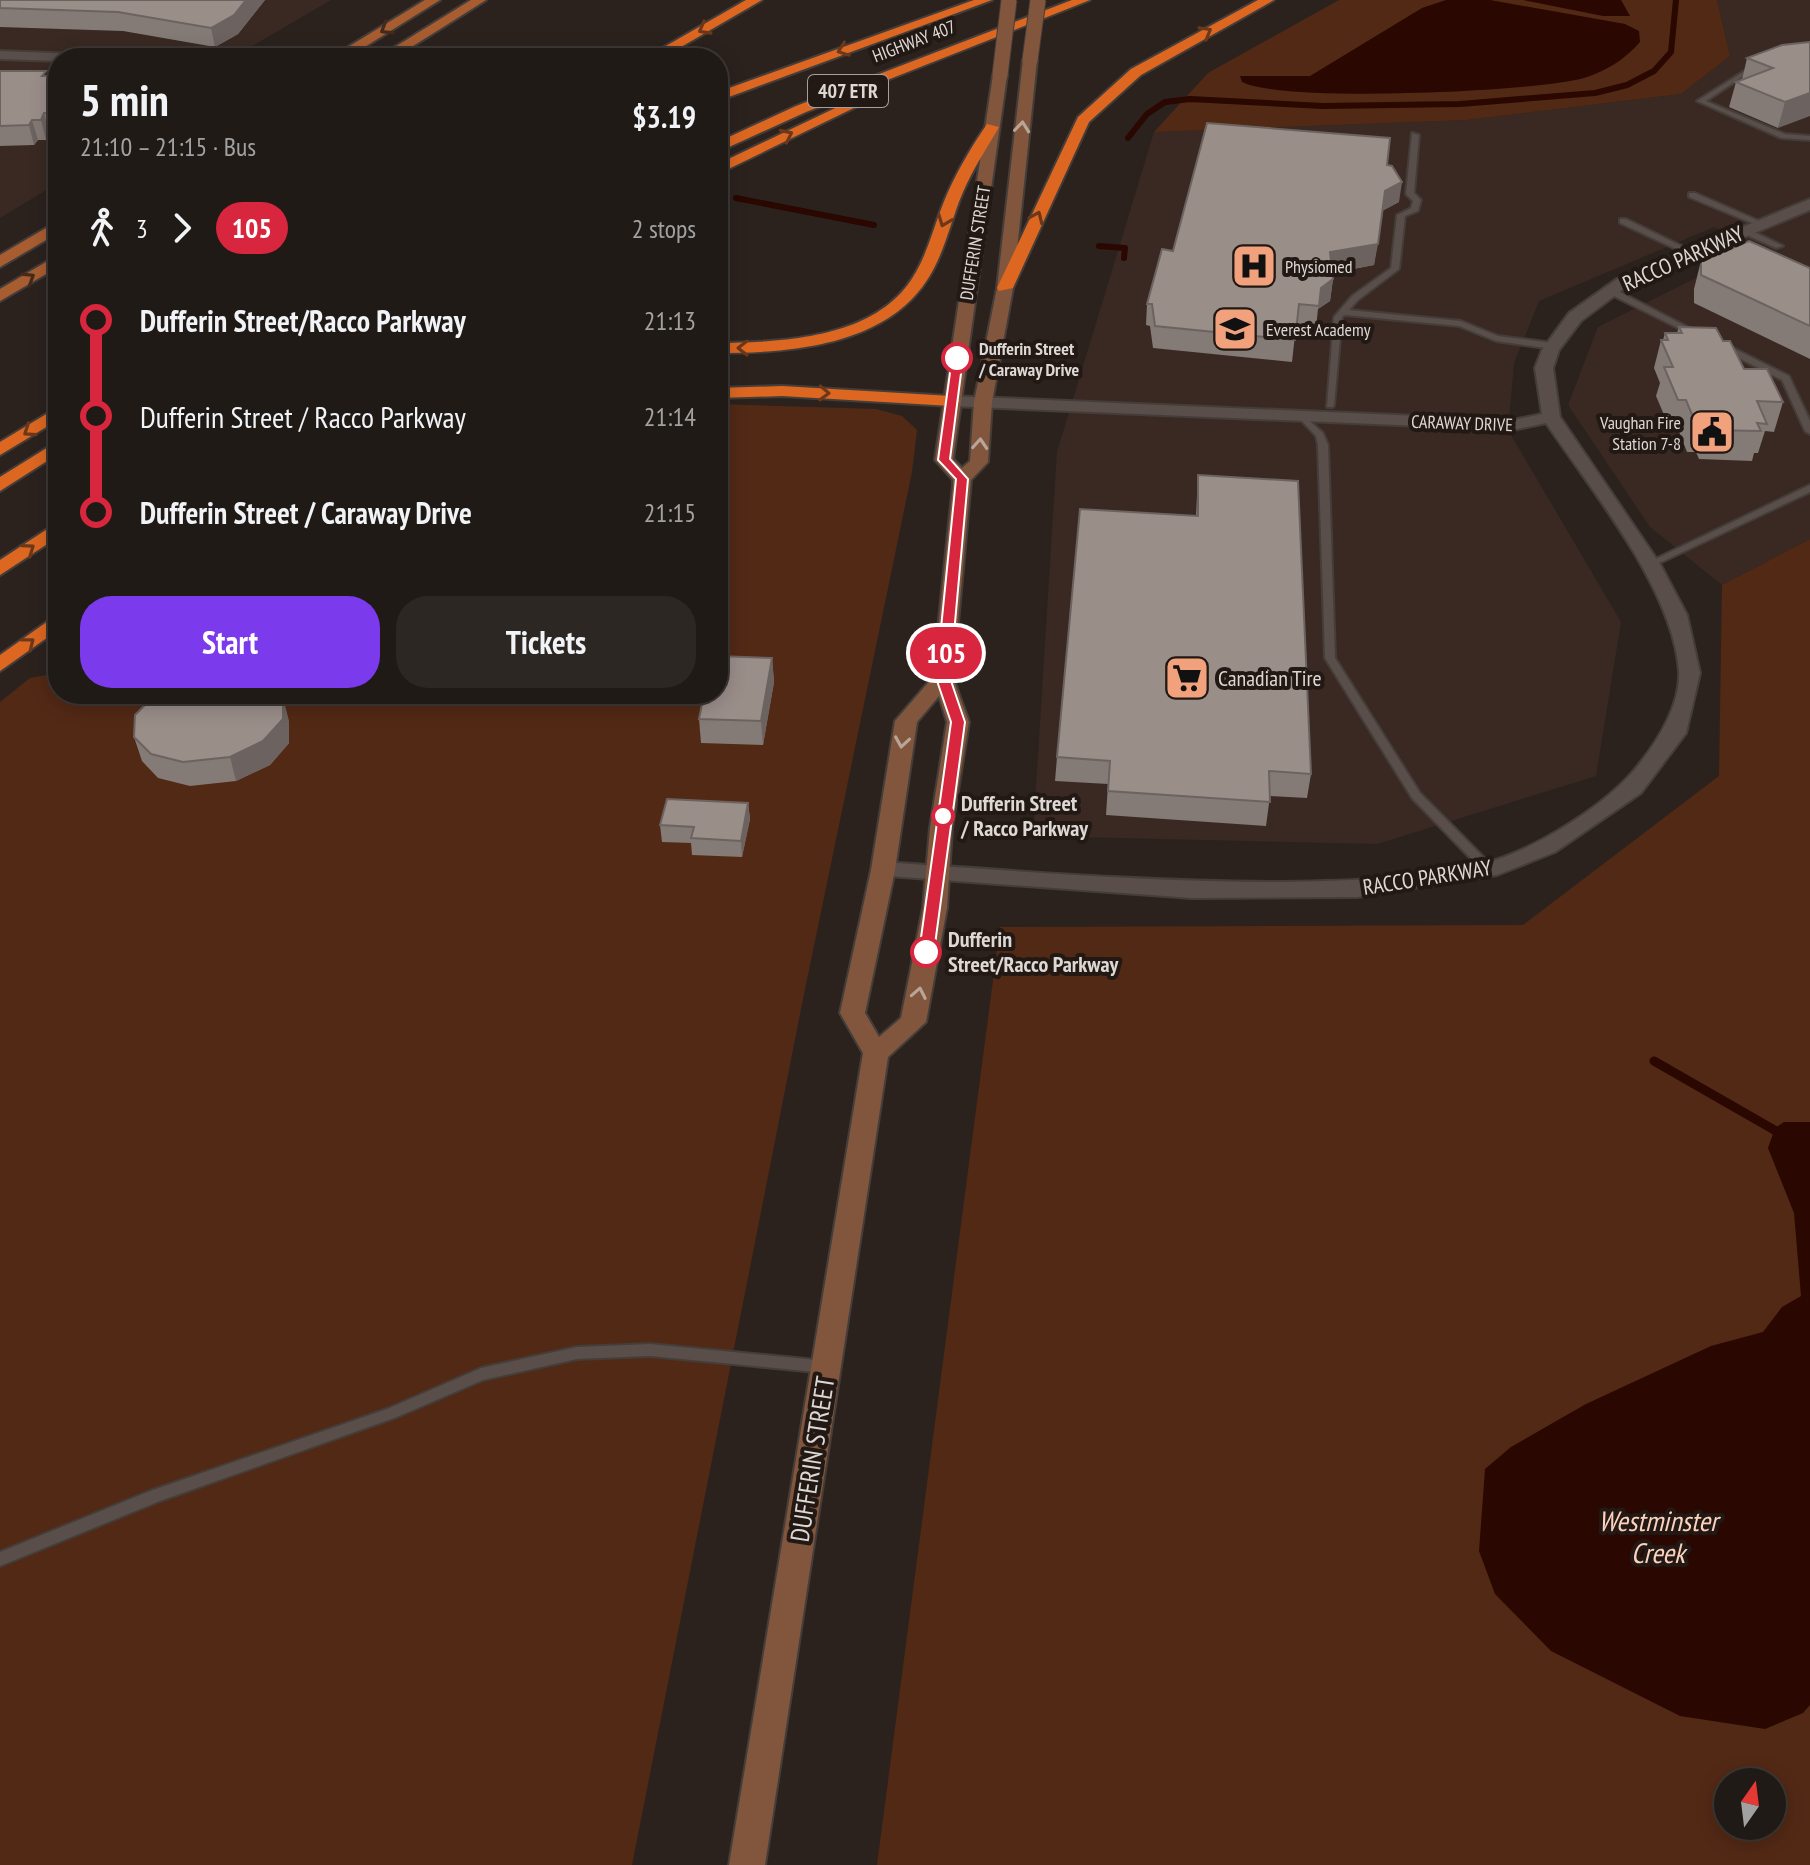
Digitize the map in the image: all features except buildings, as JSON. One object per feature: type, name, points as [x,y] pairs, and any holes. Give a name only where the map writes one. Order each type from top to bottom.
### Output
[{"type":"highway","points":[[670,48],[756,0]]},
{"type":"highway","name":"HIGHWAY 407","points":[[728,143],[801,109],[1084,0]]},
{"type":"highway","points":[[1005,288],[1083,120],[1136,72],[1268,0]]},
{"type":"highway","name":"HIGHWAY 407","points":[[728,93],[979,2]]},
{"type":"highway","points":[[728,165],[947,64],[980,39]]},
{"type":"highway","points":[[728,348],[759,349],[834,334],[882,317],[898,307],[918,283],[957,188],[992,127]]},
{"type":"highway","points":[[728,393],[782,391],[951,401]]},
{"type":"highway","points":[[0,450],[48,419]]},
{"type":"highway","points":[[0,485],[48,453]]},
{"type":"highway","points":[[0,569],[48,535]]},
{"type":"highway","points":[[0,665],[48,628]]},
{"type":"main road","points":[[354,48],[434,0]]},
{"type":"main road","points":[[401,48],[480,0]]},
{"type":"main road","name":"DUFFERIN STREET","points":[[962,479],[944,460],[1009,0]]},
{"type":"main road","name":"DUFFERIN STREET","points":[[747,1865],[876,1053],[913,1022],[935,908],[937,872],[958,722],[943,678],[962,479],[979,462],[983,402],[1005,288],[1038,0]]},
{"type":"main road","points":[[0,262],[48,232]]},
{"type":"main road","points":[[0,296],[48,266]]},
{"type":"main road","points":[[876,1053],[852,1013],[883,870],[906,721],[943,678]]},
{"type":"street","points":[[0,55],[48,57]]},
{"type":"street","name":"RACCO PARKWAY","points":[[883,870],[1207,890],[1357,889],[1489,870],[1547,847],[1633,788],[1675,733],[1690,673],[1677,615],[1650,564],[1551,417],[1544,368],[1553,346],[1575,317],[1623,282],[1810,204]]},
{"type":"street","name":"CARAWAY DRIVE","points":[[987,383],[1027,393],[1517,410],[1551,417]]},
{"type":"street","name":"CARAWAY DRIVE","points":[[951,401],[1523,425],[1551,417]]},
{"type":"lane","points":[[1767,63],[1753,66],[1701,101],[1784,136],[1810,138]]},
{"type":"lane","points":[[1330,405],[1338,317],[1355,298],[1395,269],[1401,215],[1415,209],[1417,200],[1410,194],[1415,135]]},
{"type":"lane","points":[[1692,195],[1762,224]]},
{"type":"lane","points":[[1623,221],[1692,253]]},
{"type":"lane","points":[[1745,231],[1779,246]]},
{"type":"lane","points":[[1611,291],[1705,337]]},
{"type":"lane","points":[[1343,312],[1461,324],[1496,338],[1553,346]]},
{"type":"lane","points":[[1718,344],[1786,378],[1810,431]]},
{"type":"lane","points":[[1303,418],[1320,435],[1323,445],[1330,658],[1416,795],[1489,870]]},
{"type":"lane","points":[[1650,564],[1810,488]]},
{"type":"lane","points":[[0,1559],[155,1496],[392,1413],[481,1374],[577,1353],[650,1350],[827,1367]]},
{"type":"shaded area","points":[[0,0],[331,0],[249,48],[48,48],[48,189],[0,218]]},
{"type":"shaded area","points":[[1339,0],[1717,0],[1730,56],[1681,94],[1467,120],[1154,132],[1208,73]]},
{"type":"shaded area","points":[[1717,0],[1810,0],[1810,539],[1722,585],[1650,527],[1568,405],[1598,327],[1758,247],[1714,227],[1539,301],[1514,363],[1508,430],[1621,622],[1596,776],[1377,844],[1033,836],[1057,452],[1154,132],[1467,120],[1681,94],[1730,56]]},
{"type":"shaded area","points":[[728,404],[876,409],[902,416],[917,430],[912,472],[803,999],[632,1865],[0,1865],[0,702],[30,678],[48,675],[48,704],[728,704]]},
{"type":"shaded area","points":[[1810,539],[1810,1865],[877,1865],[1000,927],[1523,925],[1719,776],[1722,585]]},
{"type":"water","points":[[1446,0],[1490,0],[1625,24],[1639,31],[1640,42],[1608,68],[1584,78],[1557,83],[1465,91],[1356,94],[1267,88],[1242,82],[1240,76],[1310,76],[1422,8]]},
{"type":"water","points":[[1523,0],[1621,0],[1630,16],[1603,16]]},
{"type":"water","name":"Westminster Creek","points":[[1784,1122],[1810,1122],[1810,1705],[1803,1713],[1765,1729],[1680,1716],[1551,1651],[1495,1594],[1479,1551],[1485,1469],[1511,1447],[1586,1404],[1711,1346],[1763,1332],[1782,1307],[1801,1296],[1794,1213],[1768,1148],[1775,1128]]},
{"type":"waterway","points":[[1128,138],[1147,114],[1165,102],[1190,99],[1323,106],[1460,104],[1595,93],[1627,85],[1654,71],[1671,52],[1676,0]]},
{"type":"waterway","name":"Westminster Creek","points":[[736,198],[874,225]]},
{"type":"waterway","name":"Westminster Creek","points":[[1099,246],[1125,248],[1124,258]]},
{"type":"waterway","name":"Westminster Creek","points":[[1654,1061],[1783,1135]]},
{"type":"bus line","name":"105","points":[[926,952],[935,908],[941,828],[958,722],[943,678],[962,479],[944,460],[957,358]]},
{"type":"place","name":"Physiomed","points":[[1254,266]]},
{"type":"place","name":"Everest Academy","points":[[1235,329]]},
{"type":"place","name":"Dufferin Street / Caraway Drive","points":[[957,358]]},
{"type":"place","name":"Vaughan Fire Station 7-8","points":[[1712,432]]},
{"type":"place","name":"Canadian Tire","points":[[1187,678]]},
{"type":"place","name":"Dufferin Street / Racco Parkway","points":[[943,816]]},
{"type":"place","name":"Dufferin Street/Racco Parkway","points":[[926,952]]}]
